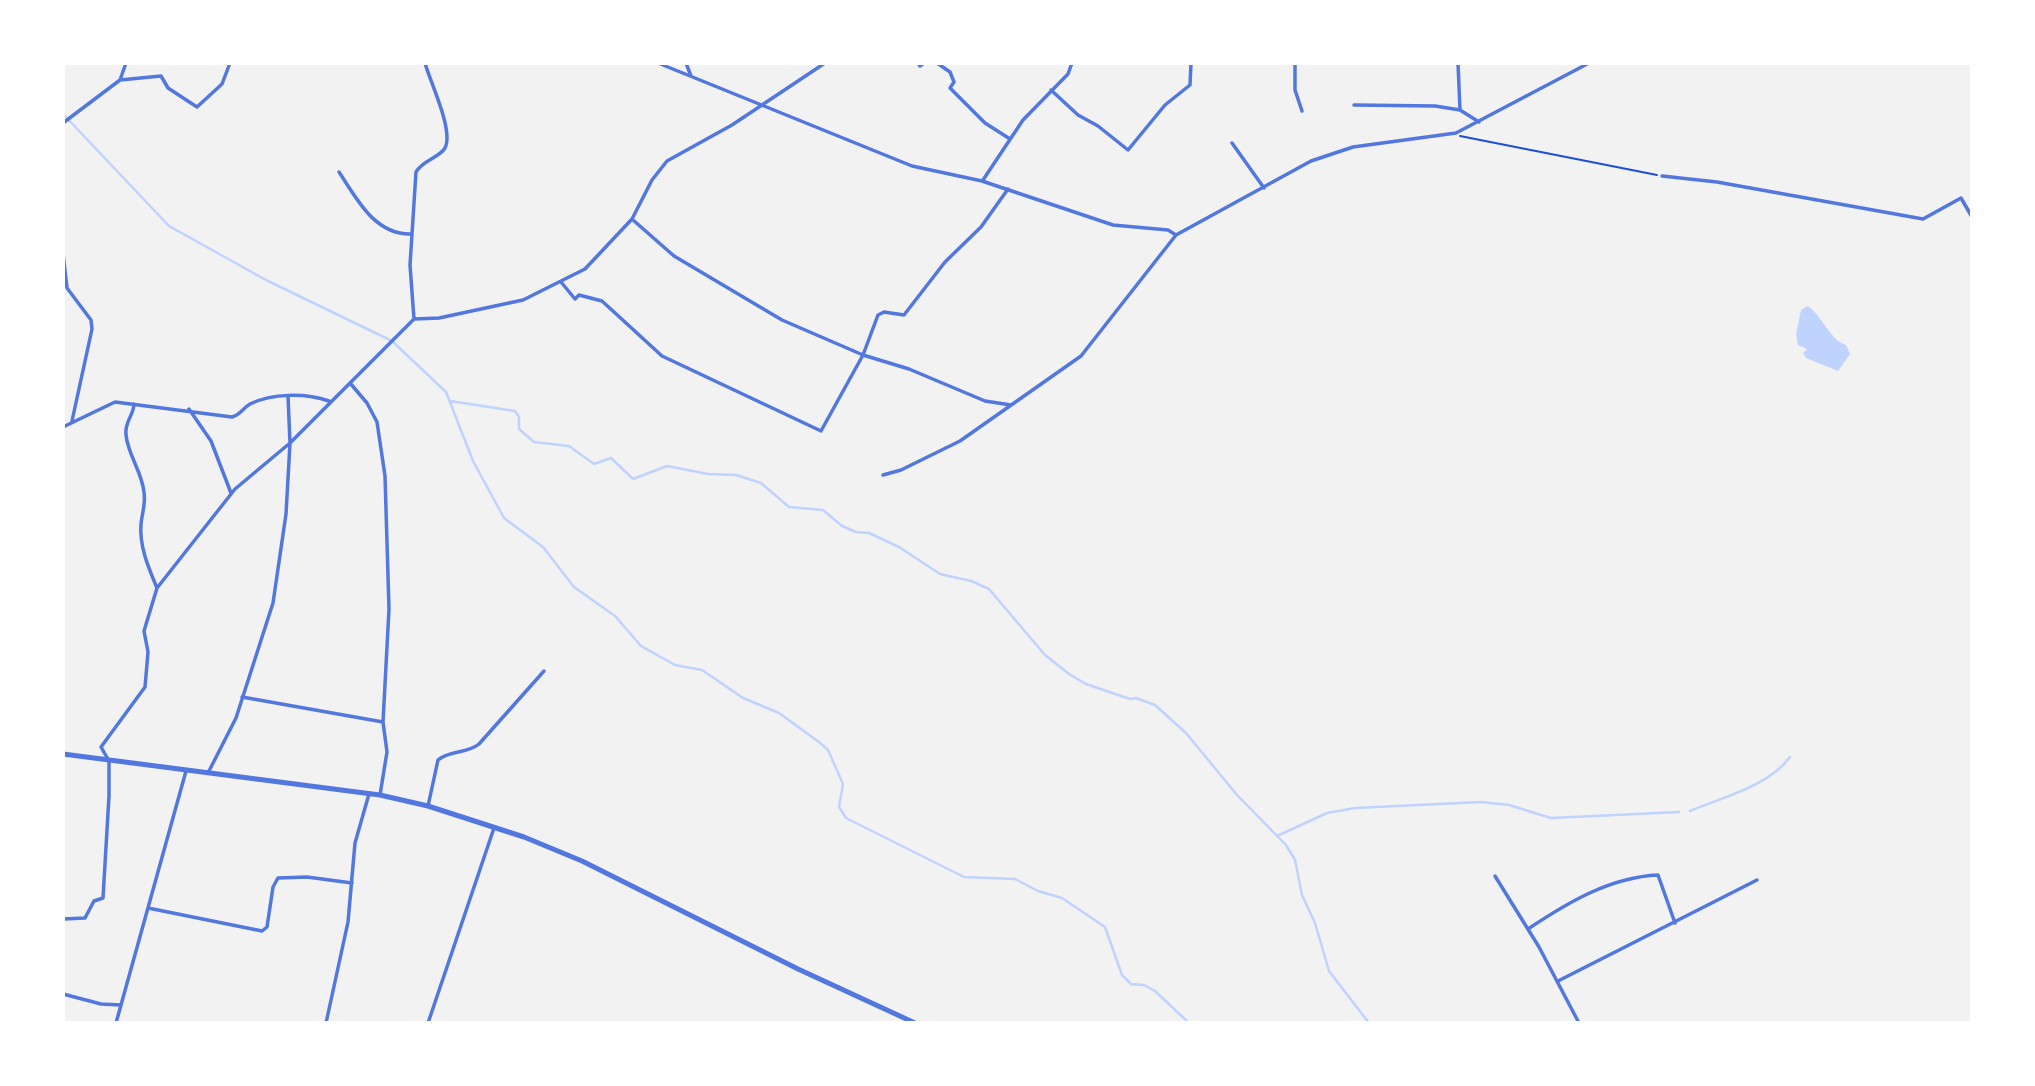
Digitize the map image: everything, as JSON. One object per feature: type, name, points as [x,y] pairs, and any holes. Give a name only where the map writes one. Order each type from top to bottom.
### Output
[{"type":"street","points":[[120,80],[126,63]]},
{"type":"street","points":[[63,123],[120,80],[161,76],[168,88],[197,107],[222,84],[230,63]]},
{"type":"street","points":[[414,319],[410,234],[416,172],[420,165],[442,152],[447,145],[445,125],[425,63]]},
{"type":"street","points":[[657,63],[912,166],[982,181],[1113,225],[1168,230],[1177,234]]},
{"type":"street","points":[[686,63],[691,76]]},
{"type":"street","points":[[63,919],[85,918],[94,901],[103,898],[108,835],[108,761],[101,747],[145,687],[148,652],[144,631],[157,588],[232,493],[313,422],[329,401],[414,319],[439,318],[523,300],[584,269],[632,219],[652,180],[667,161],[732,125],[761,103],[825,63]]},
{"type":"street","points":[[918,63],[920,66],[925,63]]},
{"type":"street","points":[[937,63],[950,72],[954,82],[950,88],[967,107],[1010,139]]},
{"type":"street","points":[[982,181],[1010,139],[1068,74],[1072,63]]},
{"type":"street","points":[[1051,90],[1078,115],[1098,126],[1128,150],[1165,105],[1190,85],[1191,63]]},
{"type":"street","points":[[1295,63],[1296,90],[1302,111]]},
{"type":"street","points":[[1458,63],[1460,110]]},
{"type":"street","points":[[883,475],[901,470],[960,441],[1081,356],[1177,234],[1311,161],[1353,147],[1456,133],[1589,63]]},
{"type":"street","points":[[1354,105],[1435,106],[1460,110],[1479,122]]},
{"type":"street","points":[[1232,143],[1264,188]]},
{"type":"street","points":[[340,172],[371,217],[382,227],[397,234],[410,234]]},
{"type":"street","points":[[1661,176],[1717,182],[1923,219],[1961,198],[1972,217]]},
{"type":"street","points":[[561,282],[575,299],[579,295],[602,302],[662,356],[821,431],[863,355],[878,314],[884,312],[904,315],[945,262],[982,227],[1008,189]]},
{"type":"street","points":[[632,219],[674,256],[782,320],[863,355],[909,369],[985,401],[1014,405]]},
{"type":"street","points":[[63,253],[67,288],[91,320],[92,329],[72,421]]},
{"type":"street","points":[[349,383],[367,403],[377,422],[385,476],[389,609],[383,722],[387,752],[380,795]]},
{"type":"street","points":[[63,427],[115,402],[189,409],[232,417],[248,405],[288,396],[329,401]]},
{"type":"street","points":[[208,773],[236,718],[273,603],[286,514],[290,443],[288,396]]},
{"type":"street","points":[[134,403],[126,421],[125,435],[133,464],[144,488],[145,510],[141,524],[144,550],[157,588]]},
{"type":"street","points":[[189,409],[211,441],[232,493]]},
{"type":"street","points":[[428,806],[438,760],[443,756],[472,749],[479,744],[544,671]]},
{"type":"street","points":[[242,697],[383,722]]},
{"type":"street","points":[[63,754],[380,795],[428,806],[582,861],[798,969],[915,1023]]},
{"type":"street","points":[[116,1023],[186,771]]},
{"type":"street","points":[[326,1023],[348,922],[355,842],[369,794]]},
{"type":"street","points":[[428,1023],[494,828]]},
{"type":"street","points":[[1528,929],[1567,903],[1619,882],[1658,875],[1675,924]]},
{"type":"street","points":[[1495,876],[1558,981],[1579,1023]]},
{"type":"street","points":[[148,908],[262,931],[267,928],[273,887],[278,878],[307,877],[352,883]]},
{"type":"street","points":[[1558,981],[1675,924],[1756,880]]},
{"type":"street","points":[[63,994],[101,1004],[121,1005]]},
{"type":"path","points":[[1456,133],[1477,141],[1661,176]]},
{"type":"water","points":[[1808,306],[1836,339],[1846,345],[1850,354],[1838,371],[1806,358],[1803,353],[1807,349],[1798,345],[1796,335],[1801,310]]},
{"type":"waterway","points":[[63,114],[169,226],[266,280],[392,341],[446,392],[473,461],[504,518],[543,547],[574,587],[615,616],[641,646],[675,665],[702,670],[743,698],[779,713],[819,742],[828,750],[843,784],[839,807],[846,818],[964,877],[1015,879],[1038,891],[1062,898],[1105,927],[1122,975],[1131,984],[1144,985],[1155,991],[1189,1023]]},
{"type":"waterway","points":[[450,401],[515,411],[519,417],[519,429],[534,442],[569,446],[594,464],[611,458],[633,479],[667,466],[708,474],[736,475],[761,483],[789,507],[823,510],[842,526],[856,532],[869,533],[899,547],[940,574],[971,581],[989,589],[1045,655],[1069,674],[1086,684],[1155,705],[1186,733],[1237,795],[1286,845],[1295,860],[1302,895],[1315,923],[1329,971],[1369,1023]]},
{"type":"waterway","points":[[1690,811],[1758,783],[1770,776],[1790,757]]},
{"type":"waterway","points":[[1277,836],[1327,813],[1355,808],[1481,802],[1509,805],[1551,818],[1679,812]]}]
